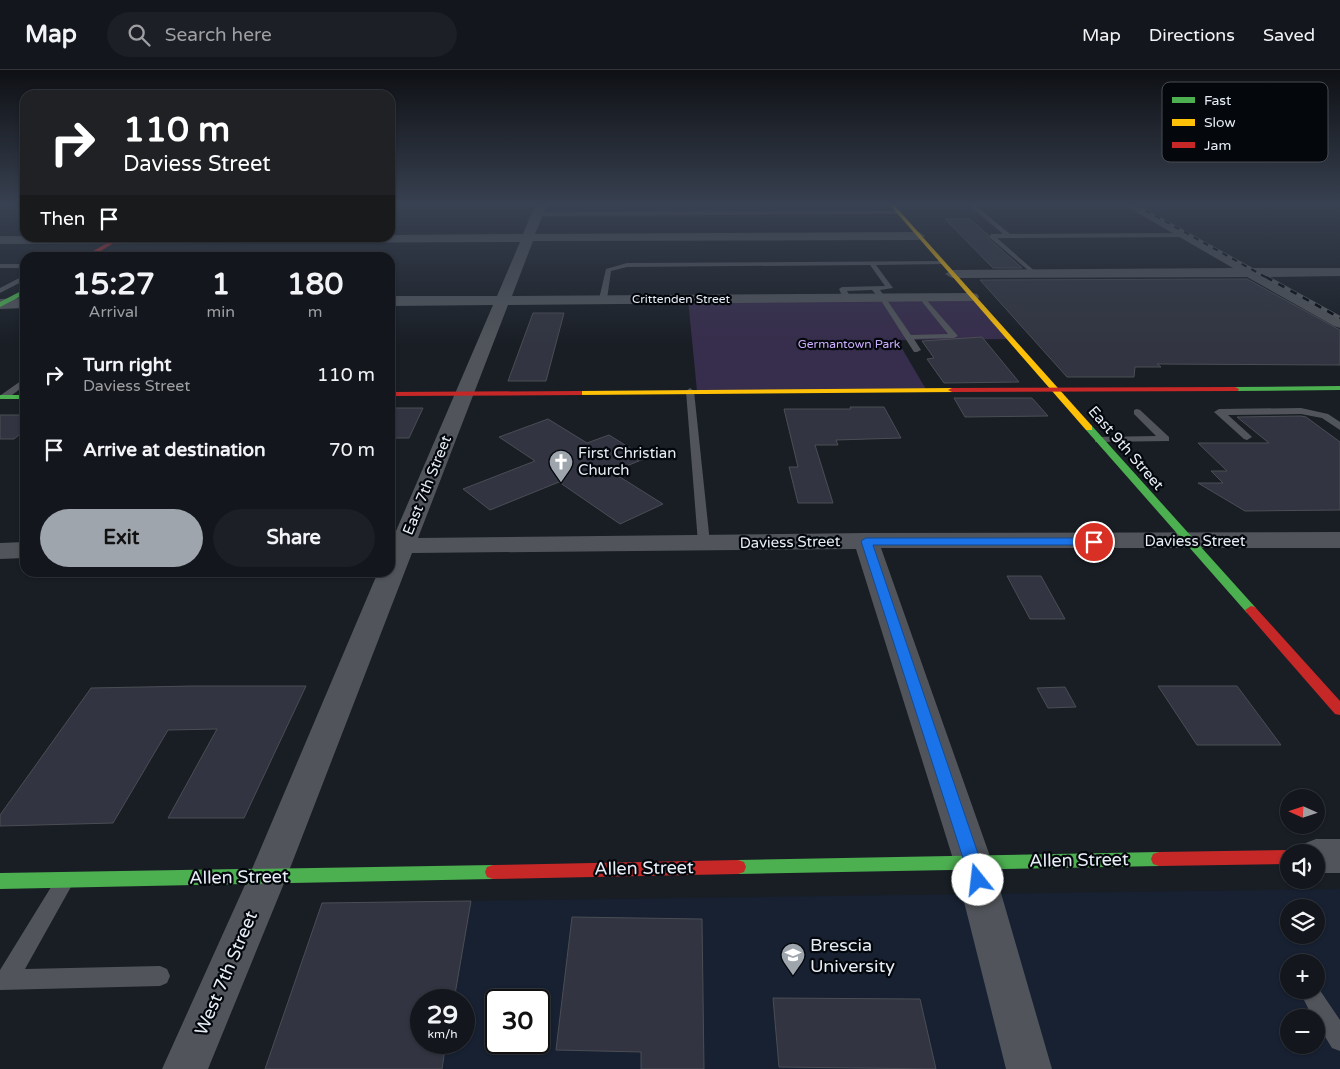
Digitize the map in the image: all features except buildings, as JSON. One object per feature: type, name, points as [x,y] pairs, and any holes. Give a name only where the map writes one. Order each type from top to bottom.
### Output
[{"type":"street","name":"East 7th Street","points":[[396,546],[464,393],[522,252]]},
{"type":"street","name":"East 9th Street","points":[[933,252],[1340,710]]},
{"type":"street","points":[[1214,252],[1340,323]]},
{"type":"street","points":[[948,269],[1035,274],[1340,272]]},
{"type":"street","points":[[1,301],[20,293]]},
{"type":"street","name":"Crittenden Street","points":[[395,301],[847,298],[878,293],[923,298],[972,297]]},
{"type":"street","points":[[1,301],[20,303]]},
{"type":"street","points":[[395,394],[1340,388]]},
{"type":"street","points":[[2,397],[20,397]]},
{"type":"street","name":"Daviess Street","points":[[396,546],[866,541],[1189,542],[1340,540]]},
{"type":"street","points":[[866,541],[973,862],[1029,1069]]},
{"type":"street","points":[[0,551],[20,550]]},
{"type":"street","name":"East 7th Street","points":[[268,876],[384,577]]},
{"type":"street","points":[[1325,856],[1340,856]]},
{"type":"street","name":"Allen Street","points":[[0,881],[1280,857]]},
{"type":"street","name":"West 7th Street","points":[[185,1069],[268,876]]},
{"type":"lane","points":[[1009,252],[1035,274]]},
{"type":"lane","points":[[872,264],[890,288],[878,293],[917,350]]},
{"type":"lane","points":[[603,299],[608,270],[627,265],[872,264],[948,269]]},
{"type":"lane","points":[[0,266],[20,266]]},
{"type":"lane","points":[[1,301],[20,282]]},
{"type":"lane","points":[[909,337],[954,336],[923,298]]},
{"type":"lane","points":[[2,397],[20,384]]},
{"type":"lane","points":[[690,391],[704,543]]},
{"type":"lane","points":[[1247,437],[1219,412],[1301,411],[1325,416],[1340,427]]},
{"type":"lane","points":[[1099,440],[1164,439],[1137,412]]},
{"type":"lane","points":[[3,980],[66,880]]},
{"type":"lane","points":[[3,980],[160,976]]},
{"type":"lane","points":[[1314,999],[1340,1040]]},
{"type":"shaded area","name":"Brescia University","points":[[1340,889],[1340,1069],[265,1069],[322,903]]},
{"type":"green space","name":"Germantown Park","points":[[972,297],[1010,339],[897,340],[927,391],[697,391],[688,299]]},
{"type":"railway","points":[[1220,252],[1269,279]]},
{"type":"railway","points":[[1266,277],[1340,318]]},
{"type":"traffic: fast","points":[[0,305],[20,294]]},
{"type":"traffic: fast","points":[[1235,389],[1340,388]]},
{"type":"traffic: fast","points":[[0,397],[20,397]]},
{"type":"traffic: fast","points":[[1089,428],[1251,610]]},
{"type":"traffic: fast","points":[[738,867],[1159,859]]},
{"type":"traffic: fast","points":[[0,881],[493,872]]},
{"type":"traffic: slow","points":[[933,252],[1089,428]]},
{"type":"traffic: slow","points":[[579,393],[952,390]]},
{"type":"traffic: jam","points":[[952,390],[1235,389]]},
{"type":"traffic: jam","points":[[395,394],[579,393]]},
{"type":"traffic: jam","points":[[1251,610],[1340,710]]},
{"type":"traffic: jam","points":[[1159,859],[1280,857]]},
{"type":"traffic: jam","points":[[493,872],[738,867]]},
{"type":"place","name":"First Christian Church","points":[[561,483]]},
{"type":"place","name":"Brescia University","points":[[793,976]]},
{"type":"route","points":[[978,880],[866,541],[1094,542]]}]
